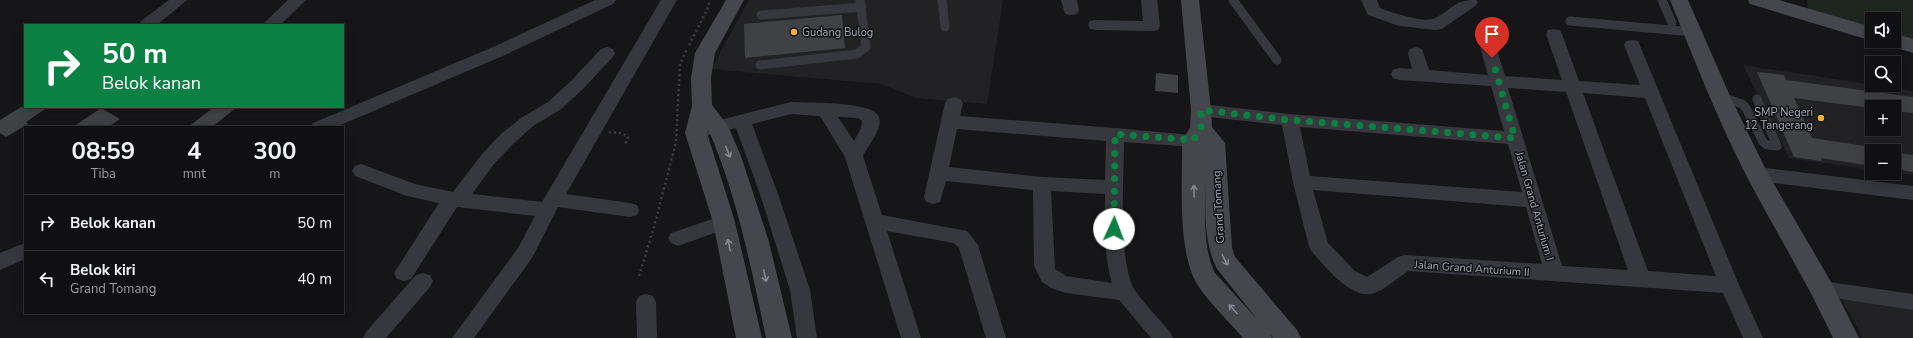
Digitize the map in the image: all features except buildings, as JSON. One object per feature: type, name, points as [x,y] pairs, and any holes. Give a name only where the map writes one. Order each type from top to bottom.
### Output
[{"type":"street","points":[[148,24],[179,0]]},
{"type":"street","points":[[271,24],[298,0]]},
{"type":"street","points":[[322,126],[499,51],[608,0]]},
{"type":"street","points":[[462,338],[525,253],[550,204],[668,0]]},
{"type":"street","points":[[735,0],[705,53],[701,78],[702,106],[696,133],[724,222],[749,338]]},
{"type":"street","points":[[1096,25],[1152,26],[1148,0]]},
{"type":"street","name":"Grand Tomang","points":[[1190,0],[1202,130],[1220,248],[1225,262],[1288,338]]},
{"type":"street","points":[[1369,0],[1374,11],[1399,21],[1436,25],[1470,2]]},
{"type":"street","points":[[1679,0],[1720,96],[1757,174],[1822,289],[1846,338]]},
{"type":"street","points":[[1757,0],[1865,32]]},
{"type":"street","points":[[1554,34],[1641,279]]},
{"type":"street","points":[[1901,42],[1913,46]]},
{"type":"street","points":[[1632,45],[1729,285],[1753,338]]},
{"type":"street","name":"Jalan Grand Anturium I","points":[[1488,47],[1555,274]]},
{"type":"street","points":[[1416,52],[1422,76]]},
{"type":"street","points":[[404,273],[455,199],[488,158],[527,122],[554,106],[577,85],[607,53]]},
{"type":"street","points":[[1399,74],[1651,92]]},
{"type":"street","points":[[933,197],[954,103]]},
{"type":"street","points":[[702,106],[717,126],[730,156],[757,242],[778,338]]},
{"type":"street","points":[[696,133],[717,126],[791,108],[861,112],[871,118],[870,128],[854,156]]},
{"type":"street","points":[[825,110],[854,156],[911,338]]},
{"type":"street","points":[[742,120],[783,235],[800,290],[808,338]]},
{"type":"street","points":[[950,122],[1115,134],[1202,130],[1290,120],[1515,138]]},
{"type":"street","name":"Jalan Grand Anturium II","points":[[1290,120],[1302,182],[1319,247],[1348,277],[1364,286],[1370,286],[1405,263],[1729,285]]},
{"type":"street","name":"Grand Tomang","points":[[1202,130],[1195,245],[1200,266],[1207,280],[1259,338]]},
{"type":"street","points":[[1115,134],[1114,229],[1118,270],[1125,292],[1163,338]]},
{"type":"street","points":[[362,171],[414,191],[455,199],[630,210]]},
{"type":"street","points":[[938,173],[1042,184],[1115,187]]},
{"type":"street","points":[[1757,174],[1913,193]]},
{"type":"street","points":[[1302,182],[1533,200]]},
{"type":"street","points":[[1042,184],[1044,266],[1046,272],[1051,278],[1064,284],[1125,292]]},
{"type":"street","points":[[874,221],[960,236],[968,245],[996,338]]},
{"type":"street","points":[[678,238],[724,222]]},
{"type":"street","points":[[757,242],[783,235]]},
{"type":"street","points":[[0,262],[24,252]]},
{"type":"street","points":[[373,338],[424,281]]},
{"type":"street","points":[[1822,289],[1913,302]]},
{"type":"street","points":[[646,302],[647,338]]},
{"type":"lane","points":[[942,0],[945,27]]},
{"type":"lane","points":[[1234,0],[1277,60]]},
{"type":"lane","points":[[1662,0],[1672,23]]},
{"type":"lane","points":[[760,65],[858,54],[863,52],[866,47],[861,4],[761,15]]},
{"type":"lane","points":[[1570,21],[1693,32]]},
{"type":"lane","points":[[1720,96],[1742,104],[1746,108],[1763,142],[1767,145],[1777,146],[1757,99]]},
{"type":"path","points":[[639,276],[654,227],[676,142],[680,64],[707,10],[710,0]]},
{"type":"path","points":[[593,130],[622,133],[628,137],[625,145]]},
{"type":"shaded area","points":[[749,0],[1003,0],[987,104],[916,98],[881,84],[711,69]]},
{"type":"shaded area","points":[[1807,0],[1913,0],[1913,41],[1901,38],[1901,12],[1865,12],[1865,29],[1809,14]]},
{"type":"shaded area","name":"SMP Negeri 12 Tangerang","points":[[1743,65],[1865,84],[1865,92],[1901,92],[1901,89],[1913,91],[1913,175],[1901,174],[1901,144],[1865,144],[1865,169],[1789,158]]},
{"type":"shaded area","points":[[1838,293],[1913,307],[1913,338],[1863,338]]},
{"type":"place","name":"Gudang Bulog","points":[[794,32]]},
{"type":"place","name":"SMP Negeri 12 Tangerang","points":[[1821,118]]},
{"type":"route","points":[[1114,229],[1115,134],[1193,140],[1201,129],[1201,110],[1290,120],[1515,138],[1492,58]]}]
